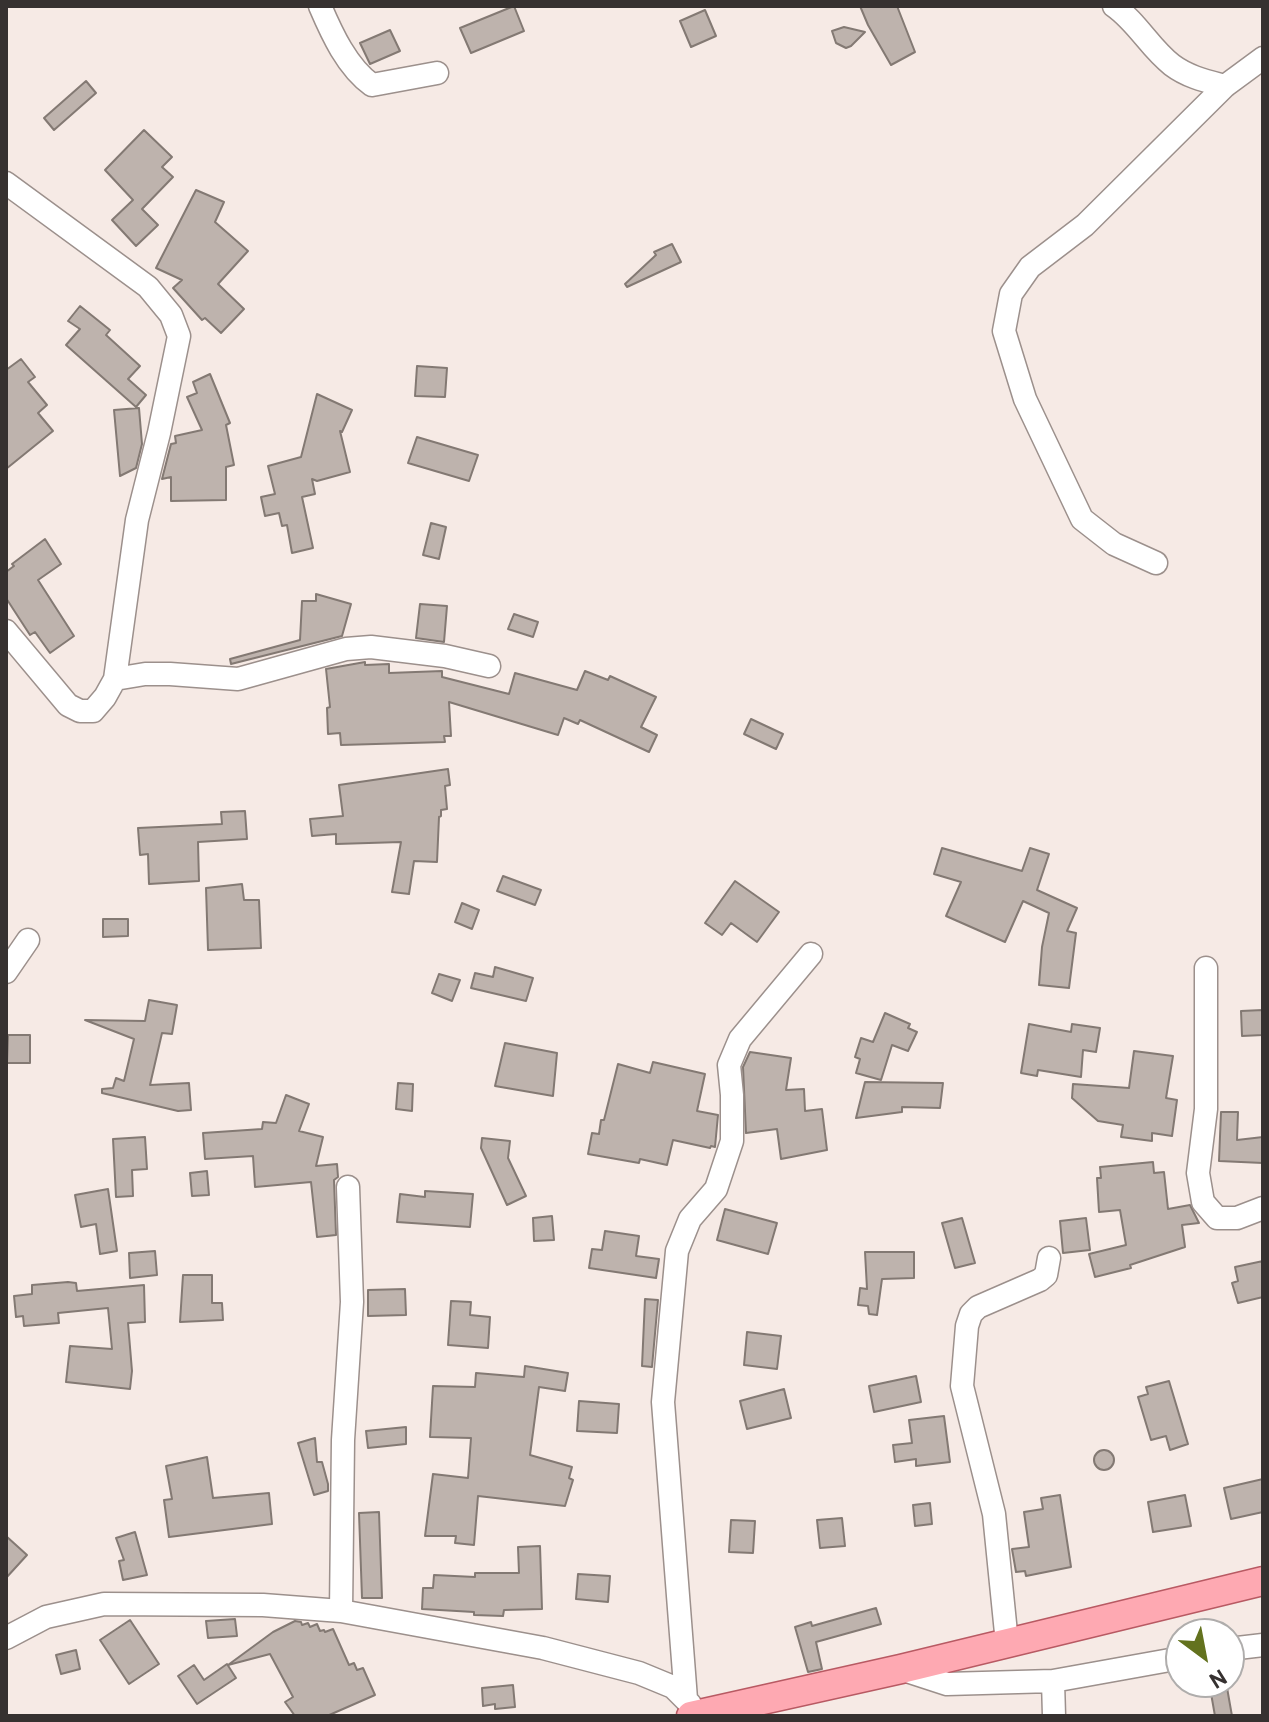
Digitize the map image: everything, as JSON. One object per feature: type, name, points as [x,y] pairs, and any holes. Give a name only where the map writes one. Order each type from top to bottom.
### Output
[{"type":"main road","points":[[692,1710],[901,1669],[1263,1581]]},
{"type":"street","points":[[320,6],[332,34],[361,77],[372,85],[437,73]]},
{"type":"street","points":[[1114,6],[1129,17],[1171,64],[1192,77],[1225,86]]},
{"type":"street","points":[[1156,563],[1114,544],[1082,519],[1025,399],[1004,331],[1011,294],[1030,267],[1085,225],[1225,86],[1263,58]]},
{"type":"street","points":[[6,183],[148,287],[171,315],[179,336],[137,520],[115,679],[105,697],[93,711],[80,711],[68,705],[6,631]]},
{"type":"street","points":[[115,679],[145,674],[238,679],[346,649],[371,647],[445,656],[489,666]]},
{"type":"street","points":[[6,972],[28,940]]},
{"type":"street","points":[[692,1710],[663,1402],[677,1251],[690,1219],[716,1189],[732,1141],[729,1065],[740,1039],[811,954]]},
{"type":"street","points":[[1206,968],[1206,1109],[1199,1189],[1207,1209],[1217,1218],[1237,1218],[1263,1208]]},
{"type":"street","points":[[341,1611],[343,1440],[352,1302],[348,1187]]},
{"type":"street","points":[[1007,1643],[994,1514],[962,1386],[967,1326],[971,1314],[978,1307],[1040,1280],[1046,1275],[1049,1258]]},
{"type":"street","points":[[6,1638],[46,1617],[104,1604],[263,1605],[341,1611],[543,1648],[639,1673],[673,1687],[692,1710]]},
{"type":"street","points":[[901,1669],[947,1684],[1053,1681],[1165,1661]]},
{"type":"street","points":[[1053,1681],[1054,1716]]},
{"type":"building","points":[[514,6],[524,31],[471,53],[460,28]]},
{"type":"building","points":[[860,6],[897,6],[915,52],[891,65]]},
{"type":"building","points":[[705,10],[716,36],[691,47],[680,21]]},
{"type":"building","points":[[844,27],[865,32],[846,48],[836,43],[832,31]]},
{"type":"building","points":[[390,30],[400,51],[370,64],[360,43]]},
{"type":"building","points":[[86,81],[96,93],[54,130],[44,118]]},
{"type":"building","points":[[144,130],[172,157],[162,167],[173,177],[142,209],[158,225],[136,246],[112,220],[133,200],[105,170]]},
{"type":"building","points":[[196,190],[224,202],[215,222],[248,251],[218,284],[244,309],[221,333],[205,318],[202,320],[173,288],[182,280],[156,268]]},
{"type":"building","points":[[672,244],[681,262],[627,287],[625,284],[656,255],[654,252]]},
{"type":"building","points":[[80,306],[110,330],[106,335],[140,366],[128,379],[146,395],[136,407],[66,345],[80,329],[68,321]]},
{"type":"building","points":[[21,359],[35,377],[28,382],[47,405],[38,413],[53,431],[6,469],[6,370]]},
{"type":"building","points":[[417,366],[447,368],[445,397],[415,396]]},
{"type":"building","points":[[210,374],[230,423],[226,425],[234,465],[226,467],[226,500],[171,501],[171,477],[162,479],[171,444],[176,443],[175,436],[202,430],[187,397],[197,393],[193,382]]},
{"type":"building","points":[[317,394],[352,410],[340,431],[350,472],[317,481],[312,479],[315,494],[302,497],[313,548],[292,553],[287,525],[282,526],[279,513],[265,516],[261,497],[275,494],[268,466],[301,457]]},
{"type":"building","points":[[139,408],[142,444],[136,468],[120,476],[114,410]]},
{"type":"building","points":[[417,437],[478,455],[469,481],[408,463]]},
{"type":"building","points":[[431,523],[446,527],[439,559],[423,555]]},
{"type":"building","points":[[45,539],[61,564],[38,580],[74,636],[50,653],[35,632],[30,635],[6,598],[6,572]]},
{"type":"building","points":[[316,594],[351,604],[342,636],[231,664],[230,659],[300,640],[302,601],[316,601]]},
{"type":"building","points":[[420,604],[447,606],[444,642],[416,638]]},
{"type":"building","points":[[514,614],[538,622],[533,637],[508,629]]},
{"type":"building","points":[[365,662],[365,665],[389,664],[389,673],[442,671],[442,677],[509,694],[515,673],[577,690],[585,671],[608,680],[610,676],[656,697],[641,727],[657,735],[649,752],[580,720],[578,724],[564,718],[558,735],[449,702],[451,736],[444,736],[445,742],[341,745],[340,733],[328,734],[327,708],[330,707],[326,669]]},
{"type":"building","points":[[751,719],[783,734],[776,749],[744,734]]},
{"type":"building","points":[[448,769],[450,785],[445,786],[447,809],[441,810],[439,817],[437,862],[414,861],[409,894],[392,892],[401,842],[336,844],[336,834],[312,836],[310,819],[343,816],[339,785]]},
{"type":"building","points":[[245,811],[247,839],[198,842],[199,881],[149,884],[148,854],[140,855],[138,828],[222,824],[221,812]]},
{"type":"building","points":[[942,848],[1022,871],[1030,848],[1049,854],[1037,890],[1077,908],[1067,931],[1076,933],[1069,988],[1039,985],[1049,913],[1023,901],[1005,942],[946,916],[961,882],[934,874]]},
{"type":"building","points":[[503,876],[541,890],[535,905],[497,891]]},
{"type":"building","points":[[735,881],[779,912],[757,942],[731,923],[722,935],[705,923]]},
{"type":"building","points":[[242,884],[244,900],[259,900],[261,948],[208,950],[206,888]]},
{"type":"building","points":[[462,903],[479,910],[472,929],[455,922]]},
{"type":"building","points":[[103,919],[128,919],[128,936],[103,937]]},
{"type":"building","points":[[495,967],[533,978],[526,1001],[471,988],[475,973],[493,977]]},
{"type":"building","points":[[439,974],[460,980],[452,1001],[432,993]]},
{"type":"building","points":[[149,1000],[177,1005],[172,1034],[162,1033],[150,1085],[189,1083],[191,1110],[178,1111],[102,1093],[102,1089],[113,1088],[116,1078],[124,1081],[134,1039],[85,1020],[145,1021]]},
{"type":"building","points":[[1263,1010],[1263,1035],[1242,1036],[1241,1011]]},
{"type":"building","points":[[885,1013],[910,1024],[908,1028],[917,1032],[908,1051],[892,1045],[881,1080],[856,1073],[860,1059],[855,1057],[861,1038],[873,1042]]},
{"type":"building","points":[[1029,1024],[1071,1032],[1072,1024],[1100,1028],[1096,1052],[1083,1050],[1081,1077],[1038,1070],[1037,1076],[1021,1073]]},
{"type":"building","points":[[8,1035],[30,1035],[30,1063],[7,1063]]},
{"type":"building","points":[[505,1043],[557,1053],[553,1096],[495,1086]]},
{"type":"building","points":[[1134,1051],[1173,1056],[1166,1098],[1177,1100],[1172,1136],[1152,1133],[1152,1141],[1121,1137],[1123,1125],[1098,1121],[1072,1098],[1073,1084],[1129,1088]]},
{"type":"building","points":[[750,1052],[791,1058],[786,1090],[804,1089],[805,1111],[822,1109],[827,1150],[781,1159],[777,1129],[746,1133],[743,1067]]},
{"type":"building","points":[[653,1062],[705,1074],[697,1111],[718,1115],[715,1147],[673,1140],[667,1165],[588,1154],[592,1133],[599,1134],[601,1120],[604,1120],[618,1064],[650,1073]]},
{"type":"building","points":[[865,1082],[943,1083],[940,1108],[902,1107],[902,1112],[856,1118]]},
{"type":"building","points":[[398,1083],[413,1084],[412,1111],[396,1109]]},
{"type":"building","points":[[286,1095],[309,1104],[299,1131],[323,1137],[316,1166],[337,1164],[338,1177],[334,1180],[336,1235],[317,1237],[311,1182],[255,1187],[253,1156],[205,1159],[203,1133],[262,1129],[263,1122],[276,1123]]},
{"type":"building","points":[[1221,1112],[1238,1112],[1237,1140],[1263,1137],[1263,1163],[1219,1161]]},
{"type":"building","points":[[145,1137],[147,1169],[132,1170],[133,1196],[116,1197],[113,1139]]},
{"type":"building","points":[[482,1138],[510,1141],[508,1158],[526,1196],[507,1205],[481,1148]]},
{"type":"building","points":[[1153,1162],[1154,1173],[1164,1172],[1168,1209],[1190,1205],[1199,1223],[1182,1225],[1185,1247],[1130,1265],[1131,1268],[1095,1277],[1089,1254],[1126,1245],[1120,1210],[1099,1212],[1097,1178],[1101,1178],[1100,1167]]},
{"type":"building","points":[[207,1171],[209,1195],[192,1196],[190,1173]]},
{"type":"building","points":[[108,1189],[117,1251],[100,1254],[96,1224],[81,1227],[75,1195]]},
{"type":"building","points":[[425,1191],[473,1194],[470,1227],[397,1222],[400,1194],[425,1197]]},
{"type":"building","points":[[725,1209],[777,1223],[768,1254],[717,1240]]},
{"type":"building","points":[[552,1216],[554,1240],[534,1241],[533,1218]]},
{"type":"building","points":[[962,1218],[975,1263],[955,1268],[942,1223]]},
{"type":"building","points":[[1086,1218],[1090,1250],[1063,1253],[1060,1221]]},
{"type":"building","points":[[605,1231],[639,1236],[636,1256],[659,1259],[656,1278],[589,1268],[592,1249],[602,1250]]},
{"type":"building","points":[[155,1251],[157,1275],[130,1278],[129,1253]]},
{"type":"building","points":[[865,1252],[914,1252],[914,1278],[882,1279],[877,1315],[869,1314],[868,1306],[858,1305],[860,1288],[867,1289]]},
{"type":"building","points":[[1263,1261],[1263,1297],[1238,1303],[1232,1283],[1238,1281],[1235,1267]]},
{"type":"building","points":[[183,1275],[212,1275],[212,1303],[222,1303],[223,1320],[180,1322]]},
{"type":"building","points":[[76,1283],[77,1291],[144,1285],[145,1322],[128,1323],[132,1371],[130,1389],[66,1382],[70,1346],[112,1349],[108,1308],[58,1313],[59,1323],[24,1326],[23,1316],[16,1317],[14,1296],[32,1294],[32,1285]]},
{"type":"building","points":[[405,1289],[406,1315],[368,1316],[368,1290]]},
{"type":"building","points":[[645,1299],[658,1300],[652,1367],[642,1366]]},
{"type":"building","points":[[451,1301],[471,1302],[470,1315],[490,1317],[488,1348],[448,1345]]},
{"type":"building","points":[[747,1332],[781,1336],[777,1369],[744,1365]]},
{"type":"building","points":[[525,1366],[568,1373],[565,1391],[539,1387],[530,1455],[572,1467],[569,1478],[573,1480],[565,1506],[478,1496],[474,1545],[455,1543],[456,1536],[425,1536],[433,1474],[468,1478],[471,1438],[430,1437],[433,1386],[475,1387],[476,1373],[524,1377]]},
{"type":"building","points":[[916,1376],[921,1402],[874,1412],[869,1386]]},
{"type":"building","points":[[1169,1381],[1188,1444],[1170,1450],[1166,1436],[1151,1440],[1138,1397],[1148,1394],[1146,1387]]},
{"type":"building","points":[[784,1389],[791,1418],[747,1429],[740,1401]]},
{"type":"building","points":[[579,1401],[619,1404],[617,1433],[577,1431]]},
{"type":"building","points":[[944,1416],[950,1462],[916,1466],[916,1459],[895,1462],[893,1445],[912,1443],[909,1420]]},
{"type":"building","points":[[406,1427],[406,1444],[368,1448],[366,1431]]},
{"type":"building","points":[[315,1438],[317,1462],[322,1462],[328,1491],[314,1495],[298,1443]]},
{"type":"building","points":[[1100,1450],[1108,1450],[1114,1460],[1108,1470],[1100,1470],[1094,1464],[1094,1456]]},
{"type":"building","points":[[207,1457],[213,1498],[269,1493],[272,1524],[169,1537],[164,1500],[172,1499],[166,1466]]},
{"type":"building","points":[[1263,1479],[1263,1512],[1231,1519],[1224,1488]]},
{"type":"building","points":[[1060,1495],[1071,1567],[1026,1576],[1025,1571],[1016,1572],[1012,1549],[1029,1547],[1024,1512],[1043,1509],[1041,1498]]},
{"type":"building","points":[[1185,1495],[1191,1526],[1153,1532],[1148,1502]]},
{"type":"building","points":[[930,1503],[932,1524],[915,1526],[913,1505]]},
{"type":"building","points":[[379,1512],[382,1598],[362,1598],[359,1513]]},
{"type":"building","points":[[842,1518],[845,1546],[820,1548],[817,1520]]},
{"type":"building","points":[[731,1520],[755,1521],[753,1553],[729,1552]]},
{"type":"building","points":[[135,1532],[147,1575],[123,1580],[119,1561],[124,1560],[116,1538]]},
{"type":"building","points":[[6,1536],[27,1555],[6,1578]]},
{"type":"building","points":[[540,1546],[542,1609],[504,1610],[503,1616],[422,1609],[423,1588],[433,1588],[434,1575],[475,1577],[475,1573],[519,1573],[518,1547]]},
{"type":"building","points":[[578,1574],[610,1576],[608,1602],[576,1599]]},
{"type":"building","points":[[876,1608],[881,1624],[816,1642],[822,1669],[808,1672],[795,1627],[811,1622],[812,1626]]},
{"type":"building","points":[[235,1619],[237,1636],[208,1638],[206,1621]]},
{"type":"building","points":[[130,1620],[159,1664],[129,1684],[100,1640]]},
{"type":"building","points":[[295,1621],[302,1625],[308,1623],[310,1627],[317,1624],[320,1631],[333,1629],[349,1665],[354,1663],[357,1670],[363,1668],[375,1695],[327,1716],[295,1716],[285,1702],[293,1697],[270,1654],[228,1665],[273,1632]]},
{"type":"building","points":[[76,1650],[80,1669],[61,1674],[56,1655]]},
{"type":"building","points":[[227,1664],[236,1678],[197,1704],[178,1676],[194,1665],[204,1680]]},
{"type":"building","points":[[513,1685],[515,1707],[495,1709],[495,1704],[483,1706],[482,1688]]},
{"type":"building","points":[[1212,1698],[1229,1698],[1232,1716],[1215,1716]]}]
